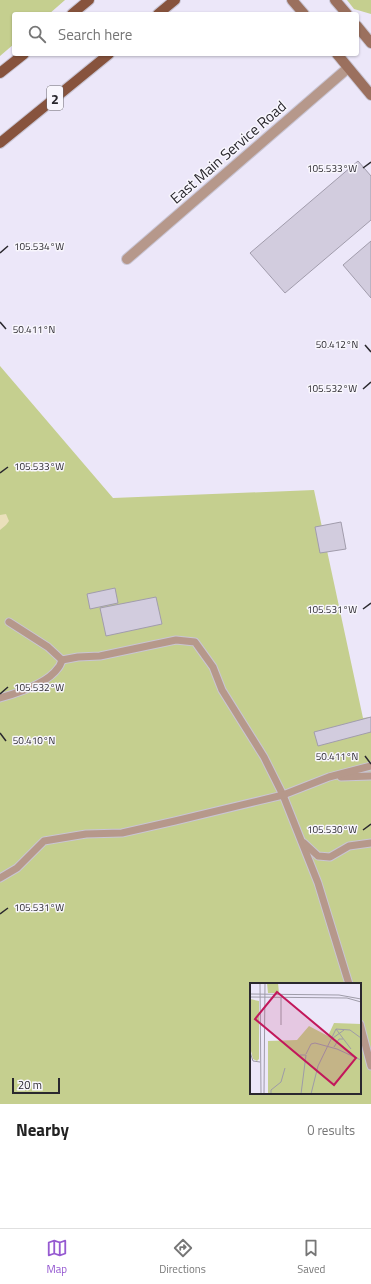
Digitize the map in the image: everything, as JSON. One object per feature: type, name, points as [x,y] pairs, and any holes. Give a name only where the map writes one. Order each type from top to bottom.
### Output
[{"type":"main road","points":[[75,12],[90,0]]},
{"type":"main road","points":[[160,12],[175,0]]},
{"type":"main road","points":[[292,0],[302,12]]},
{"type":"main road","points":[[335,0],[345,12]]},
{"type":"main road","points":[[359,28],[371,43]]},
{"type":"main road","points":[[0,73],[21,56]]},
{"type":"main road","name":"2","points":[[0,143],[107,56]]},
{"type":"main road","points":[[339,56],[371,96]]},
{"type":"street","name":"East Main Service Road","points":[[127,259],[348,68]]},
{"type":"lane","points":[[9,622],[48,647],[62,660]]},
{"type":"lane","points":[[62,660],[78,657],[100,656],[176,640],[194,642],[213,667],[222,690],[264,757],[283,795],[318,883],[349,983]]},
{"type":"lane","points":[[0,698],[24,691],[45,680],[58,669],[62,660]]},
{"type":"lane","points":[[0,878],[18,868],[44,841],[86,834],[122,832],[283,795],[330,777],[371,766]]},
{"type":"lane","points":[[330,777],[371,776]]},
{"type":"lane","points":[[302,841],[318,856],[330,857],[349,846],[371,843]]},
{"type":"lane","points":[[361,1028],[371,1066]]},
{"type":"green space","points":[[0,0],[65,0],[51,12],[12,12],[12,46],[0,56]]},
{"type":"green space","points":[[347,0],[371,0],[371,14],[354,9]]},
{"type":"green space","points":[[0,366],[113,498],[314,490],[363,718],[371,717],[371,1104],[0,1104]]},
{"type":"sand","points":[[6,514],[9,521],[0,530],[0,515]]},
{"type":"building","points":[[358,161],[371,176],[371,220],[285,293],[250,253]]},
{"type":"building","points":[[371,241],[371,298],[343,265]]},
{"type":"building","points":[[341,522],[346,549],[320,553],[315,527]]},
{"type":"building","points":[[115,588],[118,603],[90,609],[87,594]]},
{"type":"building","points":[[156,597],[162,624],[106,636],[100,608]]},
{"type":"building","points":[[371,717],[371,732],[318,746],[314,732]]}]
